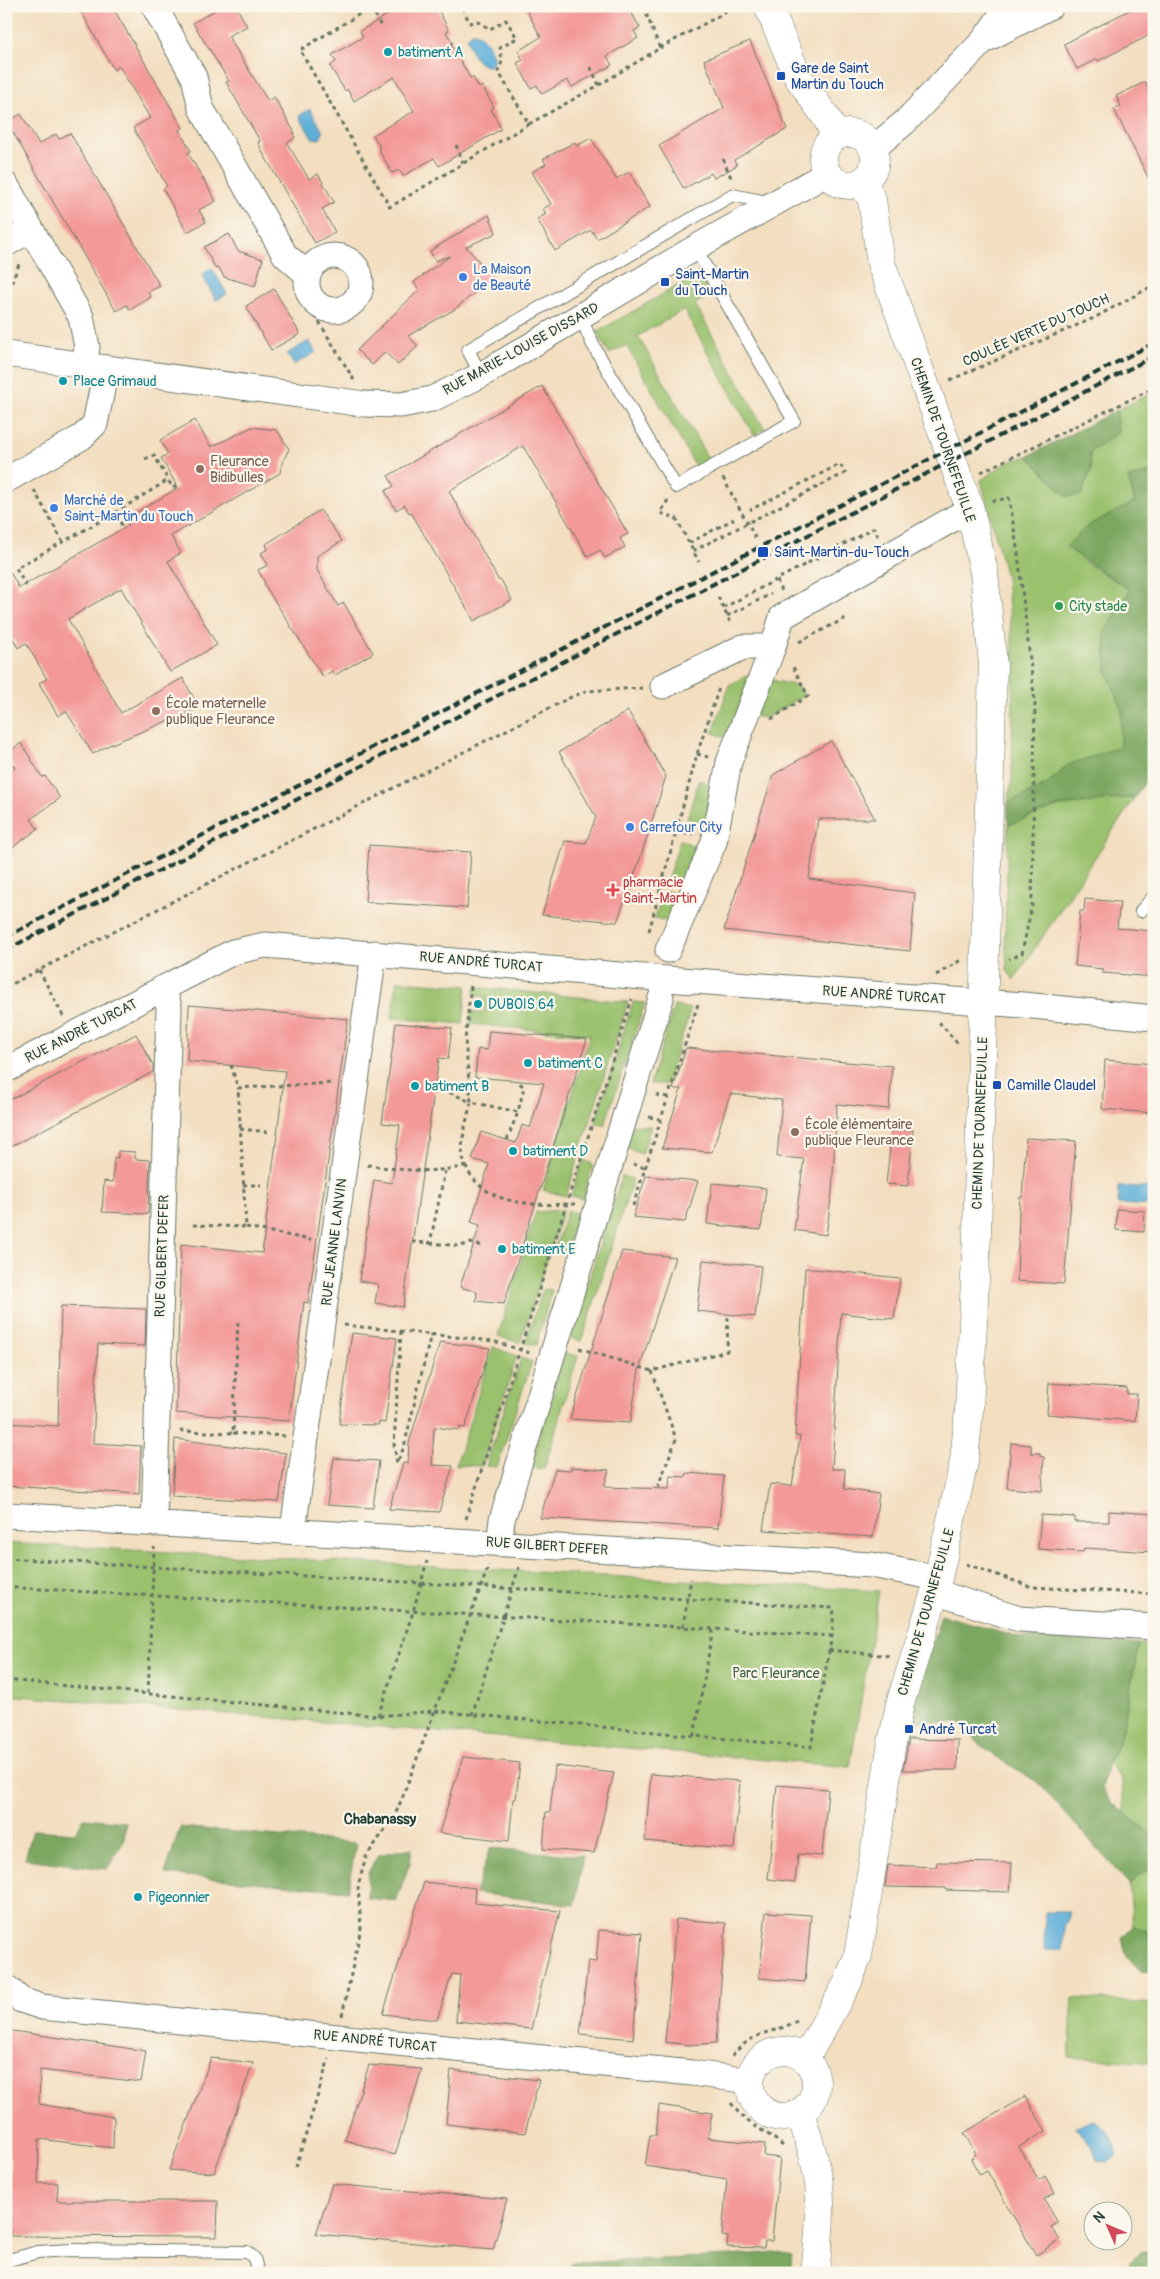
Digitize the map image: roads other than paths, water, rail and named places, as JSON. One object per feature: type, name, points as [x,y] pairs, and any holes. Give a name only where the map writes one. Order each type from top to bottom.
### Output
[{"type":"street","points":[[154,6],[194,77],[200,108],[285,256],[307,274]]},
{"type":"street","points":[[768,6],[798,77],[826,117],[836,136]]},
{"type":"street","points":[[872,146],[882,141],[904,123],[983,41],[1008,6]]},
{"type":"street","points":[[983,41],[1050,6]]},
{"type":"street","points":[[846,133],[856,134],[865,138],[872,146],[875,155],[875,165],[870,175],[863,182],[854,186],[843,185],[834,181],[826,174],[822,164],[823,152],[828,143],[836,136],[846,133]]},
{"type":"street","name":"RUE MARIE-LOUISE DISSARD","points":[[6,354],[95,368],[153,374],[364,404],[401,405],[432,398],[481,375],[696,248],[826,174]]},
{"type":"street","name":"CHEMIN DE TOURNEFEUILLE","points":[[806,2059],[847,1984],[858,1956],[891,1748],[900,1704],[943,1577],[964,1462],[969,1410],[977,1234],[993,665],[984,572],[976,506],[960,482],[881,264],[872,200],[863,182]]},
{"type":"street","points":[[6,186],[18,237],[81,317],[87,347],[95,368],[95,424],[82,437],[12,477]]},
{"type":"street","points":[[334,254],[345,257],[356,265],[362,283],[358,297],[345,308],[330,310],[318,306],[312,299],[306,286],[307,274],[316,261],[334,254]]},
{"type":"street","points":[[668,950],[714,842],[728,762],[773,648],[782,617],[976,506]]},
{"type":"street","points":[[663,686],[743,647],[773,648]]},
{"type":"street","name":"RUE ANDRÉ TURCAT","points":[[6,1070],[233,952],[248,947],[285,945],[667,979],[984,1002],[1154,1018]]},
{"type":"street","name":"RUE JEANNE LANVIN","points":[[293,1530],[374,952]]},
{"type":"street","name":"RUE GILBERT DEFER","points":[[154,1524],[169,1007],[163,988]]},
{"type":"street","points":[[499,1544],[502,1520],[661,998]]},
{"type":"street","name":"RUE GILBERT DEFER","points":[[6,1515],[293,1530],[499,1544],[871,1565],[943,1577],[1019,1619],[1154,1627]]},
{"type":"street","name":"RUE ANDRÉ TURCAT","points":[[6,1987],[21,2000],[42,2007],[738,2079]]},
{"type":"street","points":[[786,2051],[806,2059],[812,2067],[816,2088],[814,2098],[800,2113],[780,2118],[761,2110],[750,2092],[738,2079],[758,2062],[776,2052],[786,2051]]},
{"type":"street","points":[[800,2113],[812,2149],[819,2184],[819,2225],[815,2273]]},
{"type":"lane","points":[[481,375],[468,350],[732,195],[774,204]]},
{"type":"lane","points":[[580,316],[593,345],[676,487],[794,421],[696,248]]},
{"type":"lane","points":[[1141,911],[1154,896]]},
{"type":"lane","points":[[9,2260],[38,2252],[70,2250],[247,2252],[254,2258],[258,2273]]},
{"type":"water","points":[[472,32],[476,32],[488,43],[494,59],[490,66],[481,64],[474,57],[467,38]]},
{"type":"water","points":[[310,109],[323,132],[320,139],[312,138],[299,116]]},
{"type":"water","points":[[212,268],[227,294],[216,300],[202,275]]},
{"type":"water","points":[[309,341],[316,352],[294,365],[287,354]]},
{"type":"water","points":[[1119,1186],[1154,1188],[1154,1206],[1118,1204]]},
{"type":"water","points":[[1045,1912],[1069,1912],[1069,1921],[1064,1927],[1063,1950],[1044,1950]]},
{"type":"water","points":[[1093,2120],[1107,2130],[1115,2145],[1116,2157],[1106,2162],[1097,2160],[1093,2147],[1075,2127]]},
{"type":"railway","points":[[6,937],[1154,343]]},
{"type":"railway","points":[[6,950],[1154,356]]},
{"type":"place","name":"batiment A","points":[[388,52]]},
{"type":"place","name":"Gare de Saint Martin du Touch","points":[[781,76]]},
{"type":"place","name":"La Maison de Beauté","points":[[463,277]]},
{"type":"place","name":"Saint-Martin du Touch","points":[[665,282]]},
{"type":"place","name":"Place Grimaud","points":[[63,381]]},
{"type":"place","name":"Fleurance Bidibulles","points":[[200,469]]},
{"type":"place","name":"Marché de Saint-Martin du Touch","points":[[54,508]]},
{"type":"place","name":"Saint-Martin-du-Touch","points":[[763,552]]},
{"type":"place","name":"City stade","points":[[1059,606]]},
{"type":"place","name":"École maternelle publique Fleurance","points":[[156,711]]},
{"type":"place","name":"Carrefour City","points":[[630,827]]},
{"type":"place","name":"pharmacie Saint-Martin","points":[[613,890]]},
{"type":"place","name":"DUBOIS 64","points":[[478,1004]]},
{"type":"place","name":"batiment C","points":[[528,1063]]},
{"type":"place","name":"Camille Claudel","points":[[997,1085]]},
{"type":"place","name":"batiment B","points":[[415,1086]]},
{"type":"place","name":"École élémentaire publique Fleurance","points":[[795,1132]]},
{"type":"place","name":"batiment D","points":[[513,1151]]},
{"type":"place","name":"batiment E","points":[[502,1249]]},
{"type":"place","name":"André Turcat","points":[[909,1729]]},
{"type":"place","name":"Pigeonnier","points":[[138,1897]]},
{"type":"district","name":"Chabanassy","points":[[380,1819]]},
{"type":"park label","name":"Parc Fleurance","points":[[776,1673]]}]
